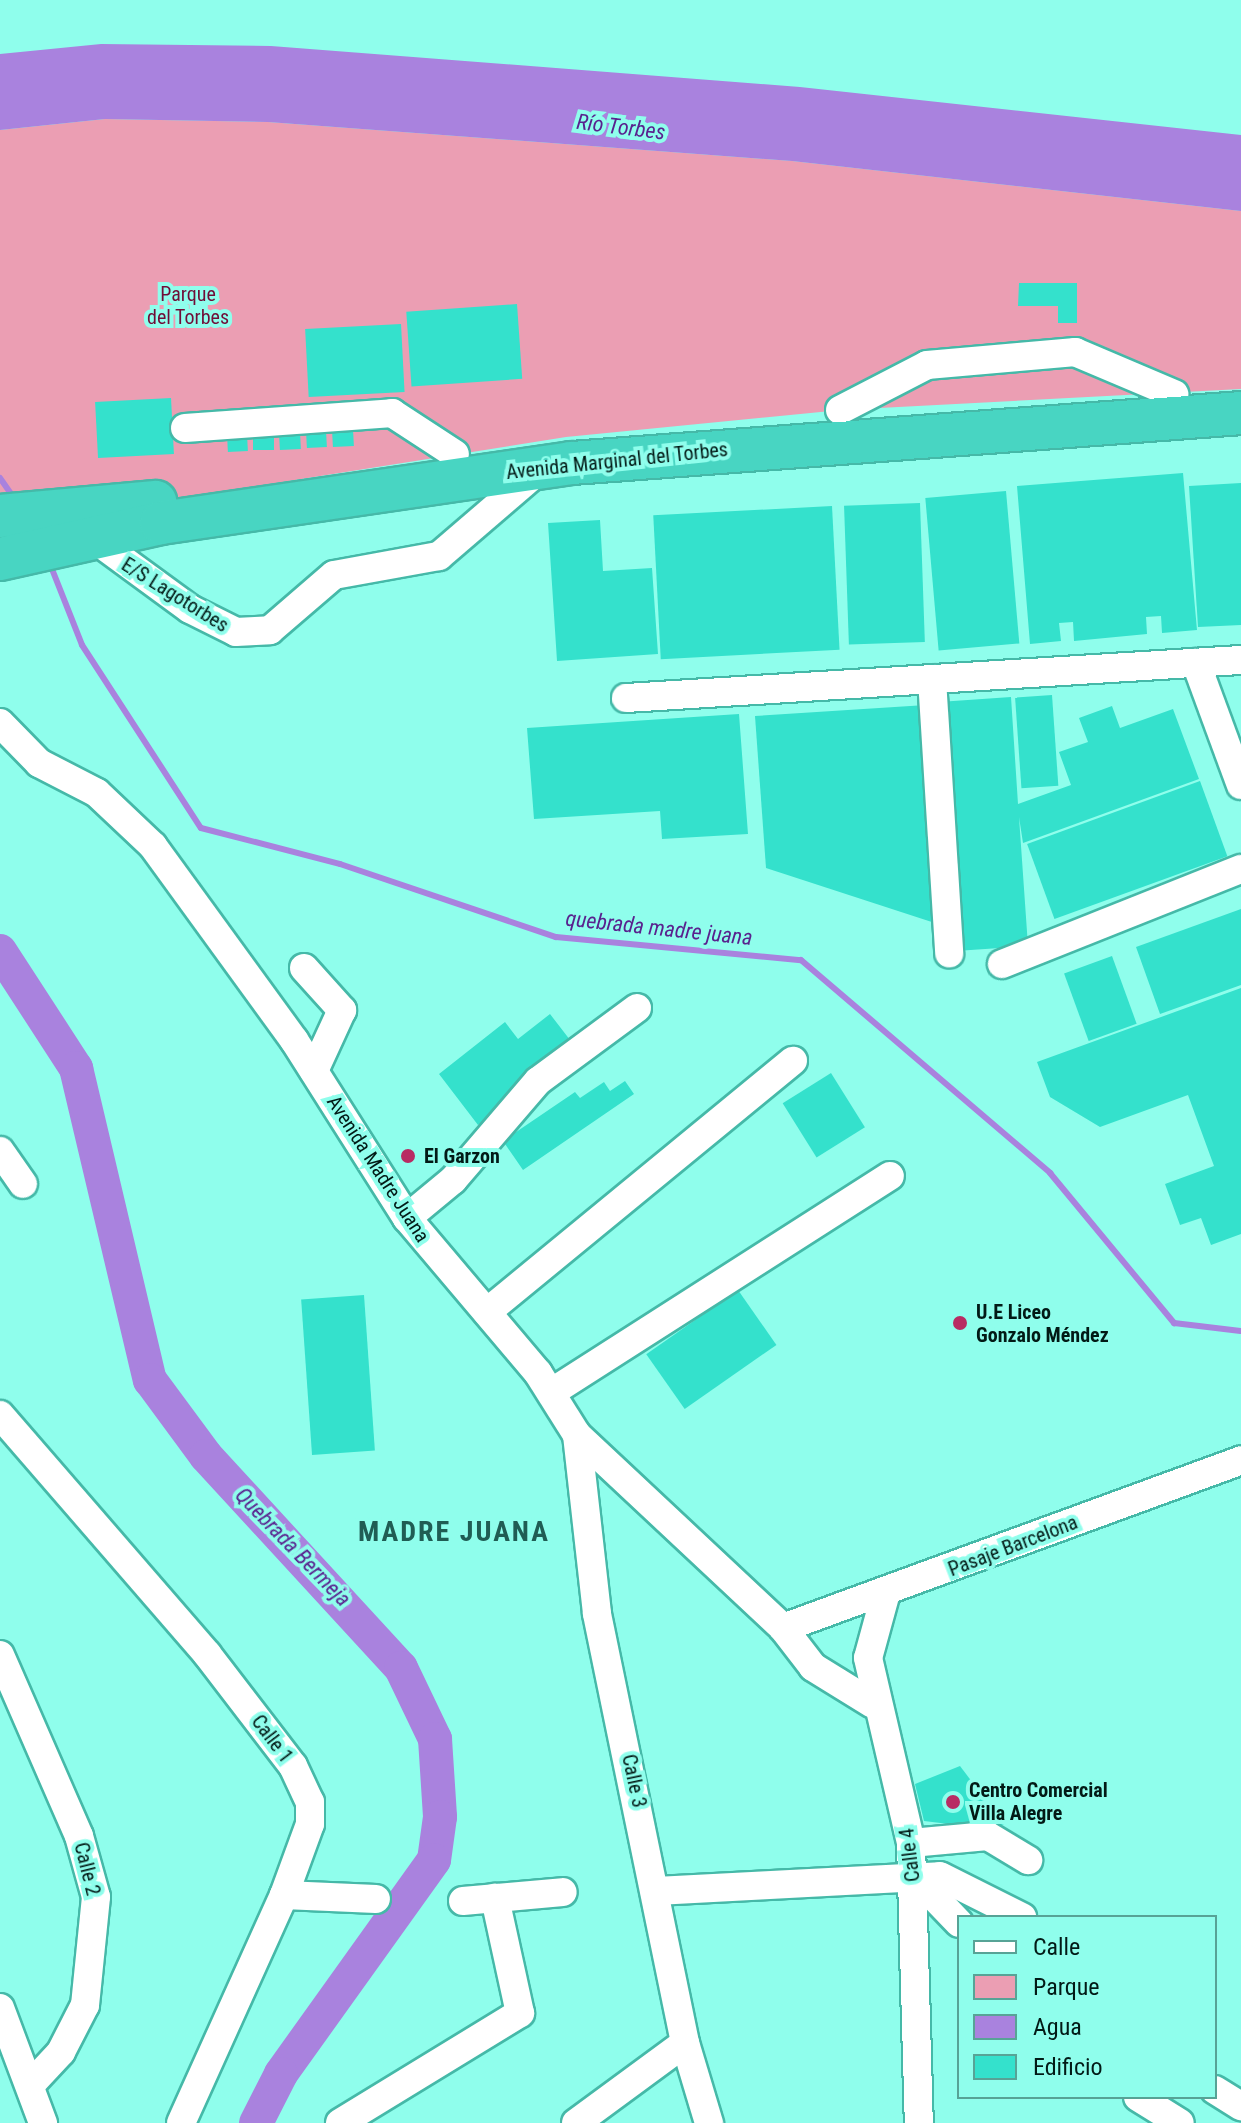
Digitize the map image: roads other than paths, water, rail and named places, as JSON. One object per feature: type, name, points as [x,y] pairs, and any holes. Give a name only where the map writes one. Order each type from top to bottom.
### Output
[{"type":"highway","name":"Avenida Marginal del Torbes","points":[[2,515],[151,503],[455,454],[840,410],[1241,389]]},
{"type":"highway","name":"Avenida Marginal del Torbes","points":[[6,561],[93,538],[544,467],[850,438],[1241,413]]},
{"type":"highway","points":[[2,515],[6,561]]},
{"type":"street","points":[[185,428],[392,413],[455,454]]},
{"type":"street","name":"E/S Lagotorbes","points":[[93,538],[127,569],[201,615],[236,632],[270,630],[334,575],[439,556],[544,467]]},
{"type":"street","points":[[626,698],[1241,660]]},
{"type":"street","points":[[1196,663],[1241,785]]},
{"type":"street","points":[[932,679],[949,953]]},
{"type":"street","name":"Avenida Madre Juana","points":[[0,723],[39,763],[97,793],[140,831],[314,1071],[407,1218],[552,1392],[577,1435],[783,1628],[813,1667],[873,1704]]},
{"type":"street","points":[[1002,964],[1241,869]]},
{"type":"street","points":[[304,968],[342,1010],[314,1071]]},
{"type":"street","points":[[407,1218],[453,1180],[538,1081],[637,1008]]},
{"type":"street","points":[[487,1312],[793,1061]]},
{"type":"street","points":[[0,1151],[23,1184]]},
{"type":"street","points":[[552,1392],[890,1176]]},
{"type":"street","name":"Calle 1","points":[[0,1415],[293,1766],[310,1802],[310,1824],[284,1895],[181,2123]]},
{"type":"street","name":"Calle 3","points":[[577,1435],[597,1614],[685,2043],[709,2123]]},
{"type":"street","name":"Pasaje Barcelona","points":[[783,1628],[885,1596],[1241,1460]]},
{"type":"street","name":"Calle 4","points":[[885,1596],[868,1658],[873,1704],[894,1756],[911,1843],[919,2123]]},
{"type":"street","name":"Calle 2","points":[[0,1655],[79,1836],[96,1897],[85,2005],[61,2052],[33,2082]]},
{"type":"street","points":[[911,1843],[988,1836],[1028,1860]]},
{"type":"street","points":[[914,1876],[957,1921]]},
{"type":"street","points":[[656,1891],[940,1876],[1018,1915]]},
{"type":"street","points":[[463,1901],[563,1892]]},
{"type":"street","points":[[284,1895],[376,1899]]},
{"type":"street","points":[[340,2123],[520,2013],[495,1898]]},
{"type":"street","points":[[0,2008],[33,2082],[43,2123]]},
{"type":"street","points":[[576,2123],[685,2043]]},
{"type":"street","points":[[1217,2091],[1241,2106]]},
{"type":"street","points":[[1141,2099],[1180,2123]]},
{"type":"water","name":"Río Torbes","points":[[101,44],[271,46],[800,87],[1241,135],[1241,211],[792,161],[268,122],[105,119],[0,130],[0,54]]},
{"type":"waterway","name":"quebrada madre juana","points":[[0,478],[14,498]]},
{"type":"waterway","name":"quebrada madre juana","points":[[50,564],[82,645],[201,828],[340,864],[556,937],[801,960],[1050,1173],[1174,1323],[1241,1331]]},
{"type":"waterway","name":"Quebrada Bermeja","points":[[0,951],[76,1068],[150,1380],[206,1456],[401,1668],[435,1739],[440,1817],[434,1860],[281,2074],[256,2123]]},
{"type":"place","name":"El Garzon","points":[[408,1156]]},
{"type":"place","name":"U.E Liceo Gonzalo Méndez","points":[[960,1323]]},
{"type":"place","name":"Centro Comercial Villa Alegre","points":[[953,1802]]},
{"type":"district","name":"MADRE JUANA","points":[[454,1532]]},
{"type":"park label","name":"Parque del Torbes","points":[[188,306]]}]
